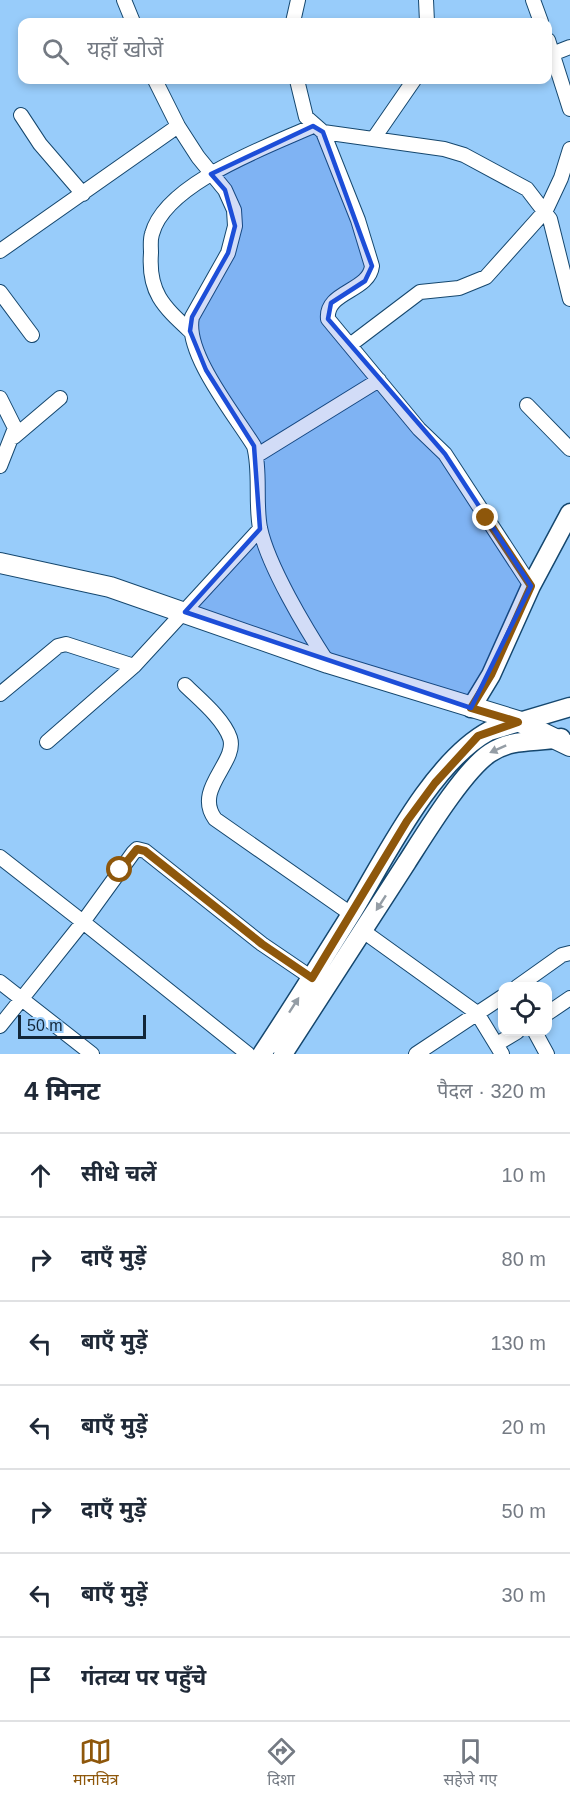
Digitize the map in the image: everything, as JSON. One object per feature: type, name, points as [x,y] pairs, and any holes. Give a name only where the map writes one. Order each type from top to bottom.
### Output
[{"type":"main road","points":[[0,563],[110,587],[328,663],[518,722],[565,740]]},
{"type":"street","points":[[124,0],[131,18]]},
{"type":"street","points":[[294,18],[298,0]]},
{"type":"street","points":[[426,0],[427,18]]},
{"type":"street","points":[[533,0],[540,18]]},
{"type":"street","points":[[552,47],[570,47]]},
{"type":"street","points":[[552,53],[569,102]]},
{"type":"street","points":[[157,84],[178,126],[229,200],[235,226],[228,253],[192,317],[190,331],[198,355],[254,446],[260,530],[305,627],[328,663]]},
{"type":"street","points":[[298,84],[306,117],[318,129],[358,220],[372,266],[371,274],[365,281],[331,303],[327,311],[328,319],[419,429],[446,454],[531,586]]},
{"type":"street","points":[[374,138],[411,84]]},
{"type":"street","points":[[21,115],[40,144],[83,194]]},
{"type":"street","points":[[0,251],[178,126]]},
{"type":"street","points":[[190,331],[161,304],[155,291],[150,262],[152,234],[164,212],[179,197],[211,174],[318,129],[444,149],[464,155],[527,189],[546,210],[550,219],[570,299]]},
{"type":"street","points":[[350,345],[420,292],[459,288],[486,277],[546,210],[561,178],[570,149]]},
{"type":"street","points":[[0,292],[32,334]]},
{"type":"street","points":[[256,456],[379,380]]},
{"type":"street","points":[[0,398],[14,422],[14,437]]},
{"type":"street","points":[[0,466],[14,437],[60,398]]},
{"type":"street","points":[[527,405],[570,449]]},
{"type":"street","points":[[471,708],[491,675],[531,586],[570,513]]},
{"type":"street","points":[[47,742],[134,666],[260,530]]},
{"type":"street","points":[[0,694],[58,646],[66,644],[134,666]]},
{"type":"street","points":[[185,684],[229,735],[231,744],[210,793],[209,811],[215,819],[351,914]]},
{"type":"street","points":[[262,1054],[312,978],[407,821],[454,759],[478,736],[570,708]]},
{"type":"street","points":[[283,1054],[431,824],[488,754],[519,741],[565,740]]},
{"type":"street","points":[[0,1026],[83,922],[132,853],[142,850],[262,944],[312,978]]},
{"type":"street","points":[[0,856],[248,1054]]},
{"type":"street","points":[[363,931],[477,1013],[499,1049],[513,1036]]},
{"type":"street","points":[[524,982],[562,955],[570,953]]},
{"type":"street","points":[[0,982],[92,1054]]},
{"type":"street","points":[[552,1010],[570,998]]},
{"type":"street","points":[[416,1054],[432,1050],[498,999]]},
{"type":"street","points":[[536,1036],[547,1054]]},
{"type":"highlighted area","points":[[313,126],[323,132],[372,266],[365,281],[331,303],[328,319],[445,454],[531,586],[471,708],[185,612],[260,529],[254,446],[206,370],[190,331],[192,317],[228,253],[235,226],[225,190],[211,174]]},
{"type":"route","points":[[120,870],[137,849],[145,851],[262,944],[312,978],[407,821],[454,759],[478,736],[489,730],[518,722],[471,708],[491,675],[531,586],[486,518]]}]
